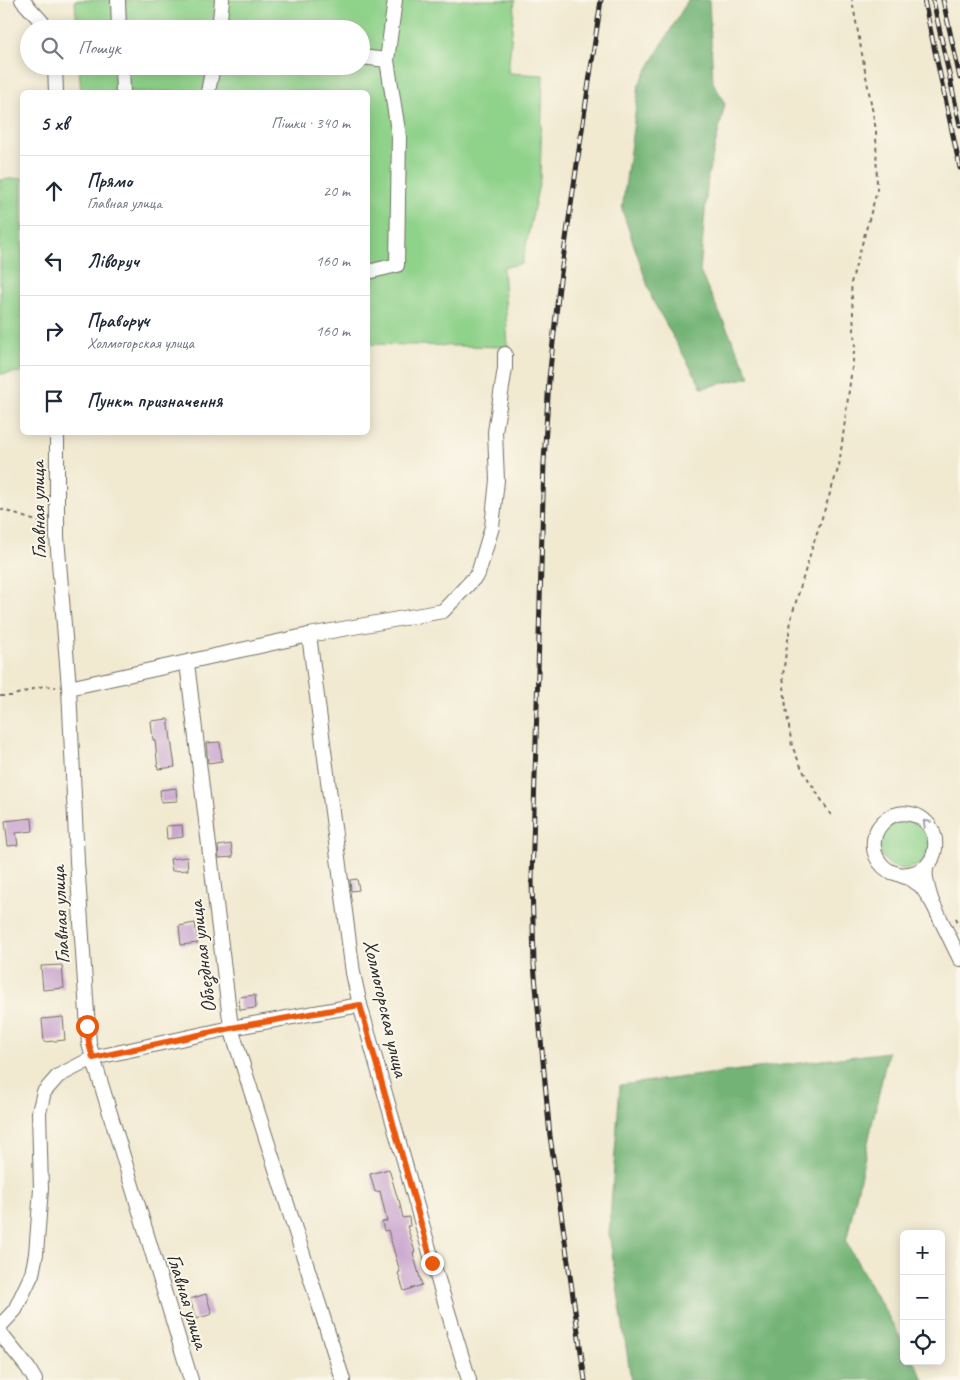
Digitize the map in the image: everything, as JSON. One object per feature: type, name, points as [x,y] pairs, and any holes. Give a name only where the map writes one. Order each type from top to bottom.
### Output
[{"type":"street","points":[[22,0],[40,20]]},
{"type":"street","points":[[118,0],[119,20]]},
{"type":"street","points":[[220,20],[222,0]]},
{"type":"street","points":[[370,272],[398,265],[399,138],[386,60],[395,0]]},
{"type":"street","points":[[370,58],[386,60]]},
{"type":"street","points":[[55,75],[56,90]]},
{"type":"street","points":[[122,75],[123,90]]},
{"type":"street","points":[[208,90],[211,75]]},
{"type":"street","points":[[69,688],[309,635],[443,611],[478,574],[492,527],[497,480],[495,432],[505,368],[505,354]]},
{"type":"street","name":"Главная улица","points":[[57,435],[57,536],[69,688],[89,1044],[191,1380]]},
{"type":"street","name":"Холмогорская улица","points":[[309,635],[354,974],[360,1005],[432,1263],[469,1380]]},
{"type":"street","name":"Объездная улица","points":[[187,663],[231,1028],[343,1380]]},
{"type":"street","points":[[900,875],[918,872],[932,858],[935,849],[935,839],[932,830],[918,816],[909,813],[890,816],[882,822],[874,840],[877,859],[890,872],[911,879],[921,886],[932,902],[960,959]]},
{"type":"street","points":[[926,866],[926,877],[932,902]]},
{"type":"street","points":[[0,1326],[15,1310],[32,1274],[36,1254],[41,1189],[39,1112],[44,1092],[58,1076],[93,1058],[231,1028],[360,1005]]},
{"type":"street","points":[[0,1333],[28,1368],[35,1380]]},
{"type":"path","points":[[832,815],[803,771],[792,746],[786,708],[784,675],[792,615],[839,466],[855,345],[851,283],[877,190],[876,130],[852,0]]},
{"type":"path","points":[[0,509],[42,523],[57,536]]},
{"type":"path","points":[[0,696],[10,696],[43,686],[69,688]]},
{"type":"path","points":[[956,918],[960,926]]},
{"type":"green space","points":[[75,0],[515,0],[508,73],[543,75],[540,179],[522,264],[503,267],[508,347],[370,344],[370,90],[81,90],[80,75],[370,75],[370,20],[76,20]]},
{"type":"green space","points":[[688,0],[709,0],[713,82],[725,104],[708,176],[700,272],[750,377],[702,388],[653,301],[622,210],[639,84]]},
{"type":"green space","points":[[20,178],[20,372],[0,374],[0,180]]},
{"type":"green space","points":[[904,819],[918,823],[925,830],[929,844],[925,858],[918,865],[904,869],[890,865],[883,858],[879,844],[883,830],[890,823]]},
{"type":"green space","points":[[888,1052],[846,1242],[900,1337],[900,1365],[916,1365],[924,1380],[631,1380],[609,1233],[620,1085]]},
{"type":"building","points":[[168,719],[175,767],[158,769],[151,721]]},
{"type":"building","points":[[220,742],[222,761],[208,763],[206,743]]},
{"type":"building","points":[[176,788],[177,801],[161,802],[160,790]]},
{"type":"building","points":[[32,818],[33,831],[16,833],[18,845],[8,846],[5,821]]},
{"type":"building","points":[[182,825],[183,837],[167,839],[166,826]]},
{"type":"building","points":[[231,844],[233,857],[219,858],[218,846]]},
{"type":"building","points":[[187,857],[188,870],[172,871],[170,859]]},
{"type":"building","points":[[357,879],[359,890],[351,891],[350,880]]},
{"type":"building","points":[[195,923],[198,943],[181,945],[179,926]]},
{"type":"building","points":[[62,965],[64,988],[43,990],[41,966]]},
{"type":"building","points":[[255,995],[256,1008],[240,1010],[239,997]]},
{"type":"building","points":[[63,1017],[65,1040],[44,1042],[42,1019]]},
{"type":"building","points":[[389,1169],[403,1218],[409,1217],[410,1226],[407,1226],[422,1285],[404,1291],[388,1230],[384,1231],[382,1222],[387,1221],[380,1191],[375,1192],[370,1174]]},
{"type":"building","points":[[206,1294],[212,1314],[196,1319],[190,1299]]},
{"type":"railway","points":[[585,1380],[550,1136],[534,965],[532,880],[544,462],[549,379],[559,287],[601,0]]},
{"type":"railway","points":[[924,0],[960,168]]},
{"type":"railway","points":[[933,0],[960,125]]},
{"type":"railway","points":[[943,0],[960,78]]},
{"type":"route","points":[[87,1026],[93,1058],[231,1028],[360,1005],[432,1263]]}]
